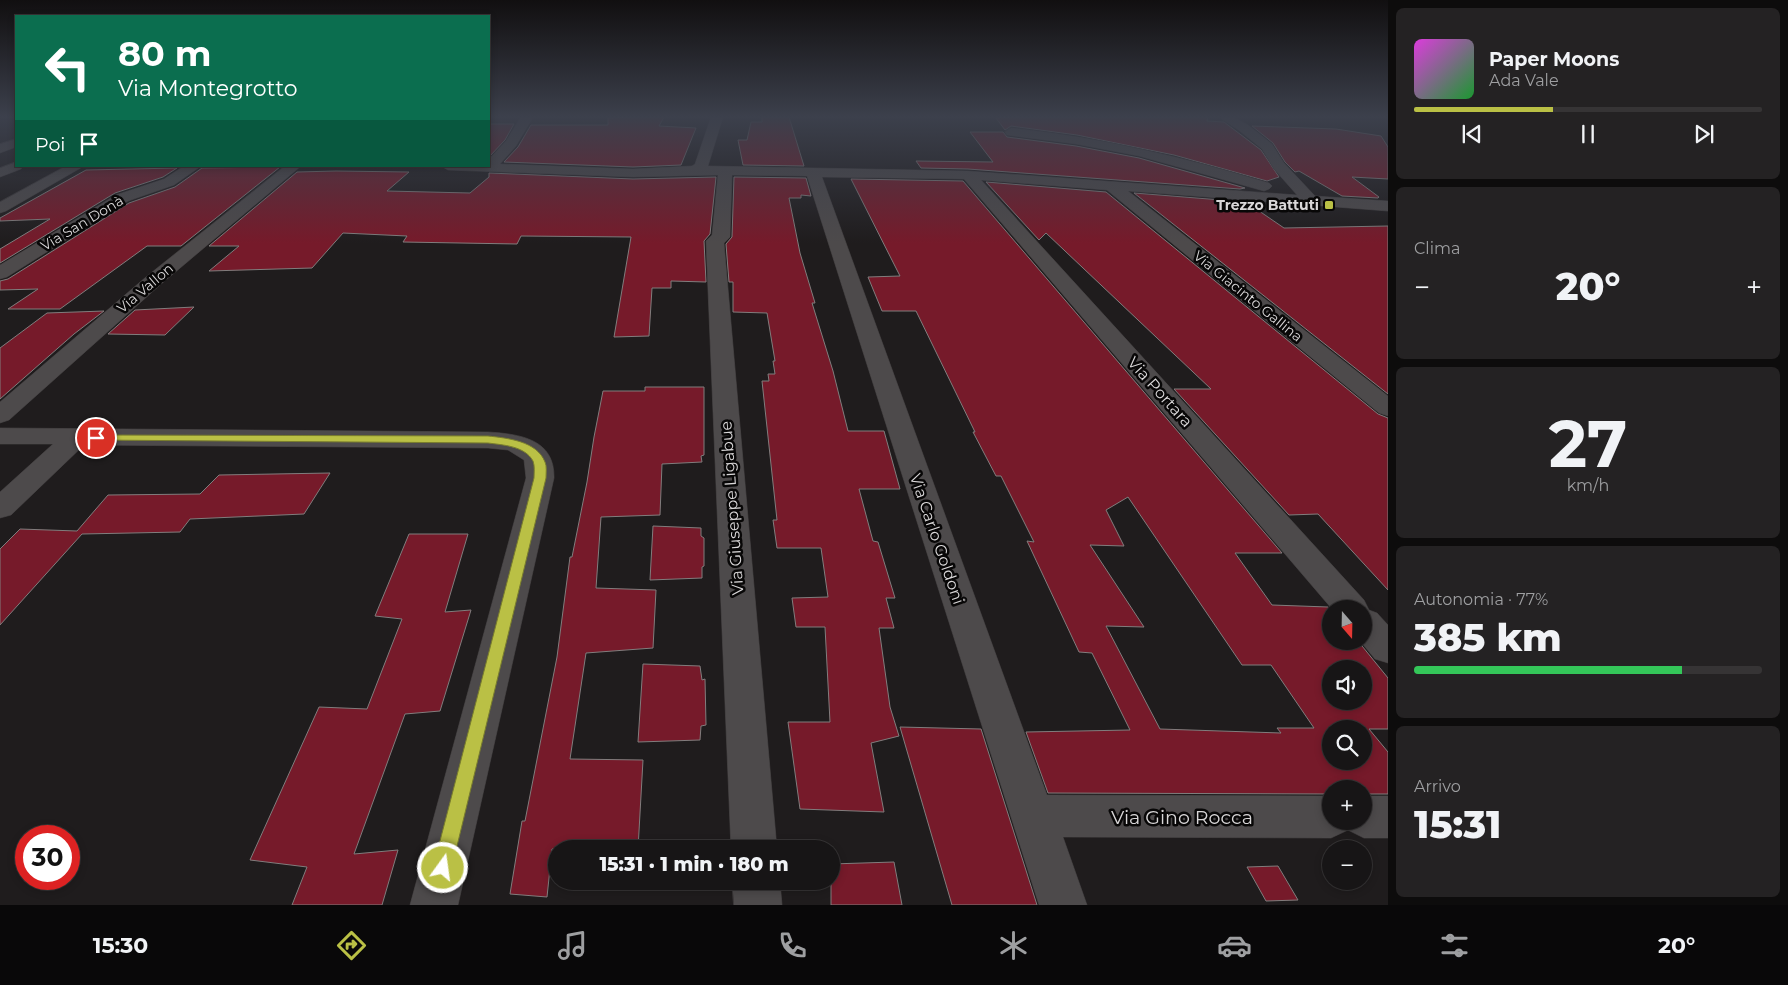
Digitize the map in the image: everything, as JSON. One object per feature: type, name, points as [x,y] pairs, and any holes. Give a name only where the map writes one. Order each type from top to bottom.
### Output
[{"type":"street","points":[[694,170],[700,166],[702,159]]},
{"type":"street","points":[[1141,159],[1155,188]]},
{"type":"street","points":[[1174,159],[1311,200]]},
{"type":"street","points":[[1274,159],[1311,200]]},
{"type":"street","points":[[0,208],[75,167]]},
{"type":"street","name":"Via San Donà","points":[[0,273],[122,198],[170,182],[192,167]]},
{"type":"street","name":"Via Vallon","points":[[0,415],[152,281],[293,167]]},
{"type":"street","points":[[489,167],[633,173],[694,170],[968,175],[1388,206]]},
{"type":"street","name":"Via Giuseppe Ligabue","points":[[725,172],[721,237],[715,241],[753,840]]},
{"type":"street","name":"Via Carlo Goldoni","points":[[813,172],[1063,905]]},
{"type":"street","name":"Via Portara","points":[[968,175],[1344,600]]},
{"type":"street","name":"Via Giacinto Gallina","points":[[1109,184],[1388,408]]},
{"type":"street","points":[[0,436],[488,440],[509,442],[529,450],[539,462],[540,478],[434,905]]},
{"type":"street","points":[[0,508],[76,438]]},
{"type":"street","points":[[1372,631],[1388,649]]},
{"type":"street","name":"Via Gino Rocca","points":[[1032,816],[1322,817]]},
{"type":"street","points":[[1372,817],[1388,817]]},
{"type":"street","points":[[757,890],[758,905]]},
{"type":"building","points":[[507,159],[683,159],[681,165],[633,167],[504,162]]},
{"type":"building","points":[[742,159],[802,159],[804,166],[743,165]]},
{"type":"building","points":[[991,159],[1143,159],[1245,188],[968,169],[921,168],[916,161],[993,162]]},
{"type":"building","points":[[1189,159],[1267,159],[1279,177],[1267,181]]},
{"type":"building","points":[[1283,159],[1388,159],[1388,179],[1352,177],[1378,198],[1342,196],[1299,171],[1295,172]]},
{"type":"building","points":[[280,167],[181,246],[147,246],[60,309],[8,309],[38,289],[0,290],[0,281],[8,279],[129,203],[175,187],[202,168]]},
{"type":"building","points":[[177,168],[163,177],[115,193],[0,263],[0,249],[50,219],[0,221],[0,218],[86,170]]},
{"type":"building","points":[[297,172],[409,172],[387,191],[470,193],[489,177],[489,173],[633,179],[716,177],[710,234],[704,241],[706,282],[671,281],[671,288],[652,288],[649,336],[614,337],[631,237],[521,236],[517,244],[403,242],[407,236],[343,233],[312,268],[209,271],[239,246],[209,246]]},
{"type":"building","points":[[734,177],[806,178],[811,196],[801,195],[801,198],[789,198],[800,253],[815,303],[812,303],[833,371],[848,431],[884,431],[900,489],[859,489],[873,541],[878,542],[895,598],[886,598],[894,628],[879,628],[890,707],[899,736],[871,743],[884,812],[800,809],[788,722],[830,722],[825,627],[796,627],[792,598],[828,597],[821,548],[777,548],[773,520],[777,520],[762,381],[769,381],[768,374],[775,374],[773,361],[775,361],[767,313],[733,312],[733,282],[729,282],[726,244],[732,237]]},
{"type":"building","points":[[851,179],[963,181],[1282,553],[1235,553],[1272,605],[1322,607],[1322,650],[1365,650],[1388,678],[1388,729],[1372,729],[1372,720],[1322,720],[1322,770],[1372,770],[1372,733],[1388,752],[1388,794],[1372,794],[1372,780],[1322,780],[1322,794],[1048,793],[1026,732],[1130,730],[1092,653],[1079,652],[1027,541],[1034,542],[1001,476],[996,476],[973,432],[975,432],[916,311],[882,311],[868,277],[900,276]],"holes":[[[1128,497],[1242,665],[1271,665],[1314,728],[1277,728],[1281,733],[1160,729],[1106,626],[1144,627],[1090,545],[1124,546],[1106,510]]]},
{"type":"building","points":[[986,182],[1106,192],[1378,414],[1388,418],[1388,590],[1318,514],[1289,515],[1174,389],[1211,389],[1046,233],[1039,240]]},
{"type":"building","points":[[1134,193],[1246,202],[1284,228],[1388,226],[1388,394]]},
{"type":"building","points":[[194,307],[165,335],[108,334],[135,310]]},
{"type":"building","points":[[104,311],[74,334],[0,399],[0,348],[47,313]]},
{"type":"building","points":[[645,387],[704,387],[704,455],[701,456],[702,462],[662,464],[660,515],[601,517],[596,588],[656,590],[653,648],[586,653],[570,759],[643,760],[639,840],[548,840],[547,897],[510,894],[522,821],[525,821],[557,657],[570,557],[572,557],[587,482],[603,391],[645,391]]},
{"type":"building","points":[[330,473],[304,514],[190,519],[180,532],[82,534],[0,625],[0,549],[20,529],[77,531],[108,495],[200,494],[219,475]]},
{"type":"building","points":[[653,526],[701,528],[701,536],[704,538],[702,578],[650,580]]},
{"type":"building","points":[[409,534],[468,534],[445,612],[471,610],[440,711],[405,714],[354,854],[398,850],[382,905],[292,905],[307,867],[250,860],[319,707],[367,709],[402,619],[375,616]]},
{"type":"building","points":[[643,664],[700,666],[702,680],[705,679],[706,725],[701,726],[700,740],[638,742]]},
{"type":"building","points":[[900,727],[981,729],[1037,905],[952,905]]},
{"type":"building","points":[[894,862],[902,905],[831,905],[831,890],[840,890],[840,864]]},
{"type":"building","points":[[1278,866],[1298,900],[1266,901],[1247,867]]},
{"type":"place","name":"Trezzo Battuti","points":[[1329,205]]},
{"type":"route","points":[[96,438],[488,440],[509,442],[529,450],[539,462],[540,478],[443,868]]}]
